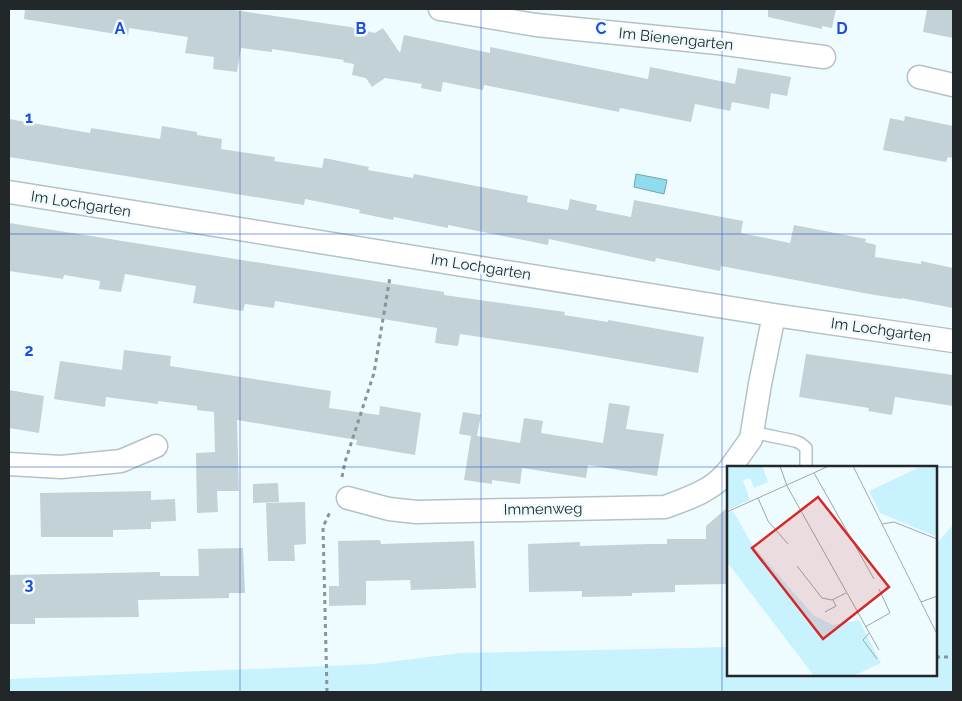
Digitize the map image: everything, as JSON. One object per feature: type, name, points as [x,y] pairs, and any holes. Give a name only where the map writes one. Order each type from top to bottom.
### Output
[{"type":"street","name":"Im Bienengarten","points":[[440,9],[536,25],[718,43],[824,57]]},
{"type":"street","points":[[918,77],[953,84]]},
{"type":"street","name":"Im Lochgarten","points":[[9,192],[774,314],[953,340]]},
{"type":"street","points":[[732,466],[750,440],[774,314]]},
{"type":"street","points":[[9,464],[61,467],[121,460],[156,446]]},
{"type":"street","name":"Immenweg","points":[[348,498],[389,509],[416,512],[666,506],[691,498],[708,489],[727,472]]},
{"type":"lane","points":[[752,432],[800,443],[806,448],[806,466]]},
{"type":"path","points":[[327,692],[323,527],[332,508],[348,498],[342,479],[345,462],[374,373],[394,253]]},
{"type":"path","points":[[937,657],[953,657]]},
{"type":"shaded area","points":[[636,174],[667,180],[664,194],[634,187]]},
{"type":"shaded area","points":[[953,525],[953,692],[9,692],[9,679],[373,664],[460,653],[727,647],[727,676],[937,676],[937,543]]},
{"type":"building","points":[[25,9],[227,9],[350,27],[375,33],[383,28],[400,53],[404,35],[490,53],[490,47],[648,79],[650,67],[735,84],[738,68],[791,77],[787,96],[771,93],[769,109],[732,102],[730,111],[695,104],[691,122],[620,108],[619,112],[484,85],[483,90],[443,82],[441,92],[421,88],[422,84],[385,78],[372,87],[366,78],[352,75],[354,64],[343,62],[344,60],[272,49],[272,52],[241,48],[237,72],[213,69],[214,57],[185,53],[188,37],[129,28],[128,36],[24,19]]},
{"type":"building","points":[[768,9],[836,9],[832,28],[822,26],[822,29],[768,17]]},
{"type":"building","points":[[927,9],[953,9],[953,38],[923,32]]},
{"type":"building","points":[[905,116],[953,126],[953,158],[948,157],[946,162],[883,150],[890,118],[904,121]]},
{"type":"building","points":[[9,119],[90,133],[91,128],[160,139],[162,126],[197,132],[197,135],[222,139],[221,149],[275,157],[274,161],[322,168],[324,158],[369,167],[368,170],[413,178],[414,174],[528,196],[527,202],[568,210],[570,199],[597,205],[596,210],[631,217],[634,200],[743,221],[741,233],[790,243],[794,225],[866,239],[865,242],[876,245],[875,257],[921,264],[921,261],[953,268],[953,308],[721,266],[720,271],[656,258],[655,262],[549,239],[548,245],[448,225],[448,228],[394,217],[393,220],[359,213],[360,210],[305,199],[304,205],[9,157]]},
{"type":"building","points":[[9,223],[444,292],[444,295],[565,312],[564,315],[608,322],[608,320],[704,337],[698,373],[460,334],[458,346],[435,343],[437,328],[275,301],[274,308],[245,304],[243,311],[193,303],[196,286],[125,274],[121,292],[99,289],[100,281],[64,275],[63,279],[9,271]]},
{"type":"building","points":[[124,350],[171,356],[170,366],[331,391],[329,408],[379,415],[380,406],[421,413],[415,455],[356,445],[357,440],[237,420],[239,491],[217,491],[218,512],[197,513],[196,453],[215,452],[214,412],[197,410],[197,406],[158,401],[158,404],[106,397],[105,407],[54,399],[60,361],[122,370]]},
{"type":"building","points":[[806,354],[953,375],[953,406],[895,397],[892,415],[868,411],[869,408],[799,397]]},
{"type":"building","points":[[9,390],[44,396],[39,433],[9,428]]},
{"type":"building","points":[[609,403],[630,406],[626,429],[664,434],[657,476],[588,465],[586,478],[522,468],[520,484],[492,480],[492,484],[464,480],[471,436],[459,434],[463,412],[481,415],[477,436],[520,443],[524,418],[543,421],[541,433],[603,443]]},
{"type":"building","points":[[278,483],[279,502],[253,503],[253,484]]},
{"type":"building","points":[[151,491],[151,500],[175,499],[176,521],[151,522],[151,529],[113,530],[113,537],[41,537],[40,493]]},
{"type":"building","points":[[305,502],[306,544],[294,545],[295,561],[268,561],[266,503]]},
{"type":"building","points":[[727,508],[727,584],[675,585],[675,592],[632,593],[632,596],[582,597],[582,591],[529,592],[528,544],[580,542],[580,546],[667,544],[667,539],[706,539],[706,526]]},
{"type":"building","points":[[380,540],[381,544],[474,541],[476,588],[411,590],[410,580],[366,581],[366,605],[329,606],[329,586],[339,586],[338,541]]},
{"type":"building","points":[[243,548],[245,593],[229,593],[229,598],[138,600],[139,617],[35,618],[35,624],[9,624],[9,575],[160,572],[160,576],[199,576],[198,549]]}]
